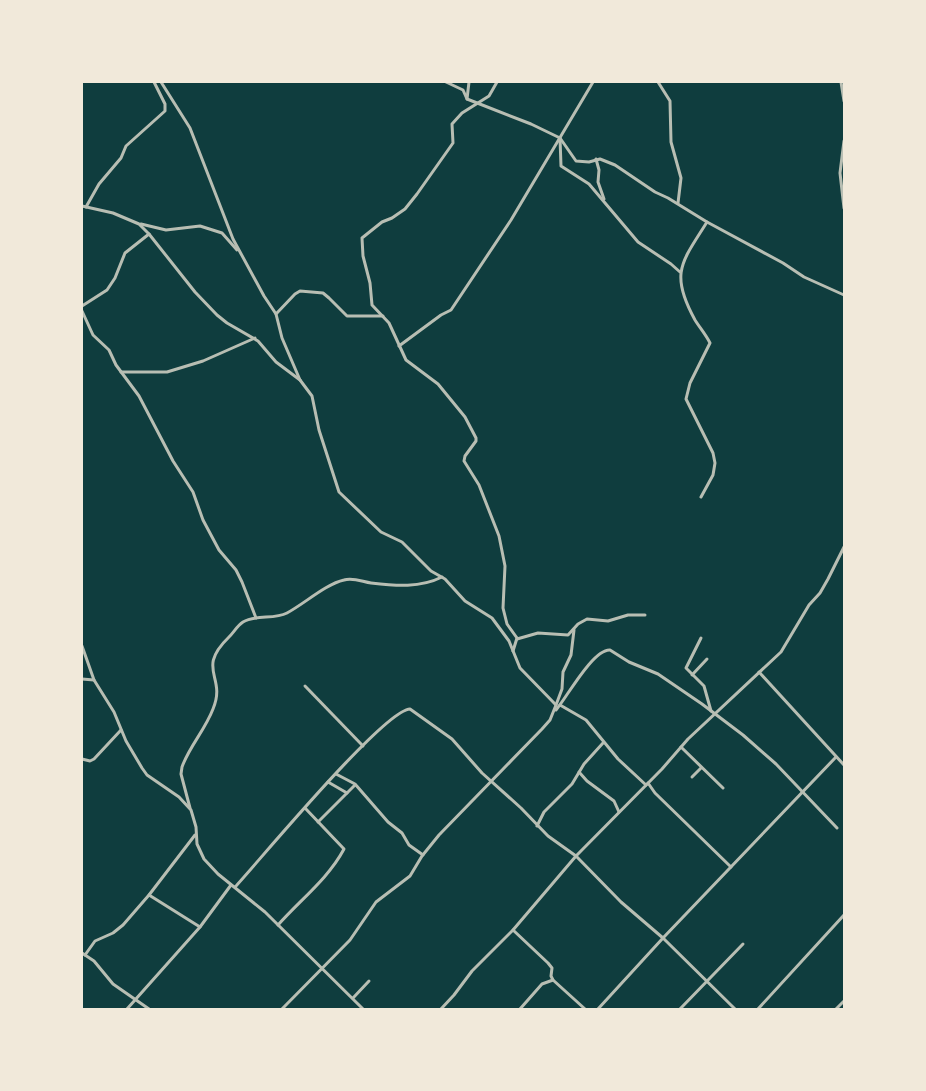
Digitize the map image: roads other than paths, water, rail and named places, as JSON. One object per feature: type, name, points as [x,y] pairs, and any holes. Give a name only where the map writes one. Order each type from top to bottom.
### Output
[{"type":"street","points":[[154,82],[165,104],[165,111],[126,146],[121,158],[99,184],[84,207],[113,213],[139,224],[166,230],[200,226],[222,233],[241,254]]},
{"type":"street","points":[[161,82],[190,128],[233,239],[276,314],[282,338],[300,380],[312,396],[319,430],[339,492],[381,532],[402,542],[431,571],[442,577],[470,605],[492,618],[509,641],[520,668],[558,705],[586,720],[596,731],[603,743],[647,784],[731,868]]},
{"type":"street","points":[[446,82],[463,90],[467,99]]},
{"type":"street","points":[[467,99],[469,82]]},
{"type":"street","points":[[497,82],[489,96],[462,113],[452,124],[453,143],[405,209],[392,218],[382,222],[362,238],[363,256],[370,284],[371,302],[394,332],[406,360],[438,384],[465,417],[476,438],[476,441],[465,456],[464,461],[479,485],[499,536],[505,566],[503,608],[507,624],[517,639]]},
{"type":"street","points":[[399,346],[441,315],[451,310],[512,220],[593,82]]},
{"type":"street","points":[[658,82],[670,101],[671,142],[681,178],[678,203]]},
{"type":"street","points":[[841,82],[844,101]]},
{"type":"street","points":[[467,99],[478,102],[531,124],[560,138],[576,161],[589,162],[596,159],[615,165],[650,189],[678,203],[707,222],[783,263],[804,277],[844,295]]},
{"type":"street","points":[[560,138],[561,166],[589,184],[605,200],[638,242],[671,264],[680,272]]},
{"type":"street","points":[[844,141],[840,173],[844,208]]},
{"type":"street","points":[[596,159],[599,170],[598,182],[605,200]]},
{"type":"street","points":[[701,497],[713,475],[715,463],[713,453],[686,399],[690,383],[710,343],[695,320],[687,302],[680,281],[680,272],[687,255],[707,222]]},
{"type":"street","points":[[139,224],[150,234],[195,292],[217,315],[227,323],[255,338],[276,362],[300,380]]},
{"type":"street","points":[[82,306],[107,290],[115,278],[125,253],[150,234]]},
{"type":"street","points":[[276,314],[295,294],[300,291],[317,292],[326,295],[347,316],[383,316]]},
{"type":"street","points":[[82,311],[93,335],[109,350],[121,372],[139,396],[173,460],[193,492],[203,520],[219,550],[236,570],[256,618]]},
{"type":"street","points":[[121,372],[167,372],[203,361],[255,338]]},
{"type":"street","points":[[441,1009],[454,995],[472,971],[513,930],[576,856],[681,747],[781,652],[809,605],[820,593],[844,547]]},
{"type":"street","points":[[363,1009],[278,925],[231,885],[204,859],[199,851],[195,835],[196,827],[181,774],[182,767],[214,708],[218,690],[212,660],[218,648],[244,621],[256,618],[282,616],[297,608],[314,595],[344,580],[405,586],[425,585],[442,577]]},
{"type":"street","points":[[517,639],[538,633],[568,635],[578,624],[587,619],[608,621],[628,615],[645,615]]},
{"type":"street","points":[[558,705],[562,689],[563,672],[571,655],[574,629]]},
{"type":"street","points":[[701,638],[686,667],[686,670],[704,686],[711,712]]},
{"type":"street","points":[[513,650],[517,639]]},
{"type":"street","points":[[82,646],[94,680],[114,712],[126,741],[147,775],[179,797],[191,810]]},
{"type":"street","points":[[284,1009],[321,968],[350,940],[376,902],[410,876],[423,855],[439,835],[542,729],[558,705],[584,672],[600,653],[607,650],[629,662],[658,674],[743,735],[776,764],[837,828]]},
{"type":"street","points":[[692,676],[707,659]]},
{"type":"street","points":[[759,672],[844,765]]},
{"type":"street","points":[[82,679],[94,680]]},
{"type":"street","points":[[305,686],[363,746]]},
{"type":"street","points":[[235,887],[328,782],[363,746],[400,713],[410,709],[452,739],[482,774],[521,808],[537,826],[576,856],[621,902],[663,938],[735,1009]]},
{"type":"street","points":[[82,759],[90,761],[94,759],[121,730]]},
{"type":"street","points":[[537,826],[544,812],[572,784],[579,772],[603,743]]},
{"type":"street","points":[[681,747],[700,768],[723,788]]},
{"type":"street","points":[[598,1009],[663,938],[836,757]]},
{"type":"street","points":[[692,777],[700,768]]},
{"type":"street","points":[[579,772],[614,801],[619,812]]},
{"type":"street","points":[[336,774],[355,785],[388,822],[402,833],[409,845],[423,855]]},
{"type":"street","points":[[328,782],[347,793]]},
{"type":"street","points":[[318,822],[355,785]]},
{"type":"street","points":[[278,925],[292,909],[323,880],[344,849],[305,808]]},
{"type":"street","points":[[149,1009],[113,984],[98,966],[83,954],[99,938],[118,930],[149,895],[195,835]]},
{"type":"street","points":[[127,1009],[200,927],[231,885]]},
{"type":"street","points":[[149,895],[200,927]]},
{"type":"street","points":[[758,1009],[844,915]]},
{"type":"street","points":[[513,930],[548,963],[552,968],[551,976],[553,980],[585,1009]]},
{"type":"street","points":[[680,1009],[743,944]]},
{"type":"street","points":[[520,1009],[542,984],[553,980]]},
{"type":"street","points":[[353,998],[369,981]]},
{"type":"street","points":[[836,1009],[844,1001]]}]
